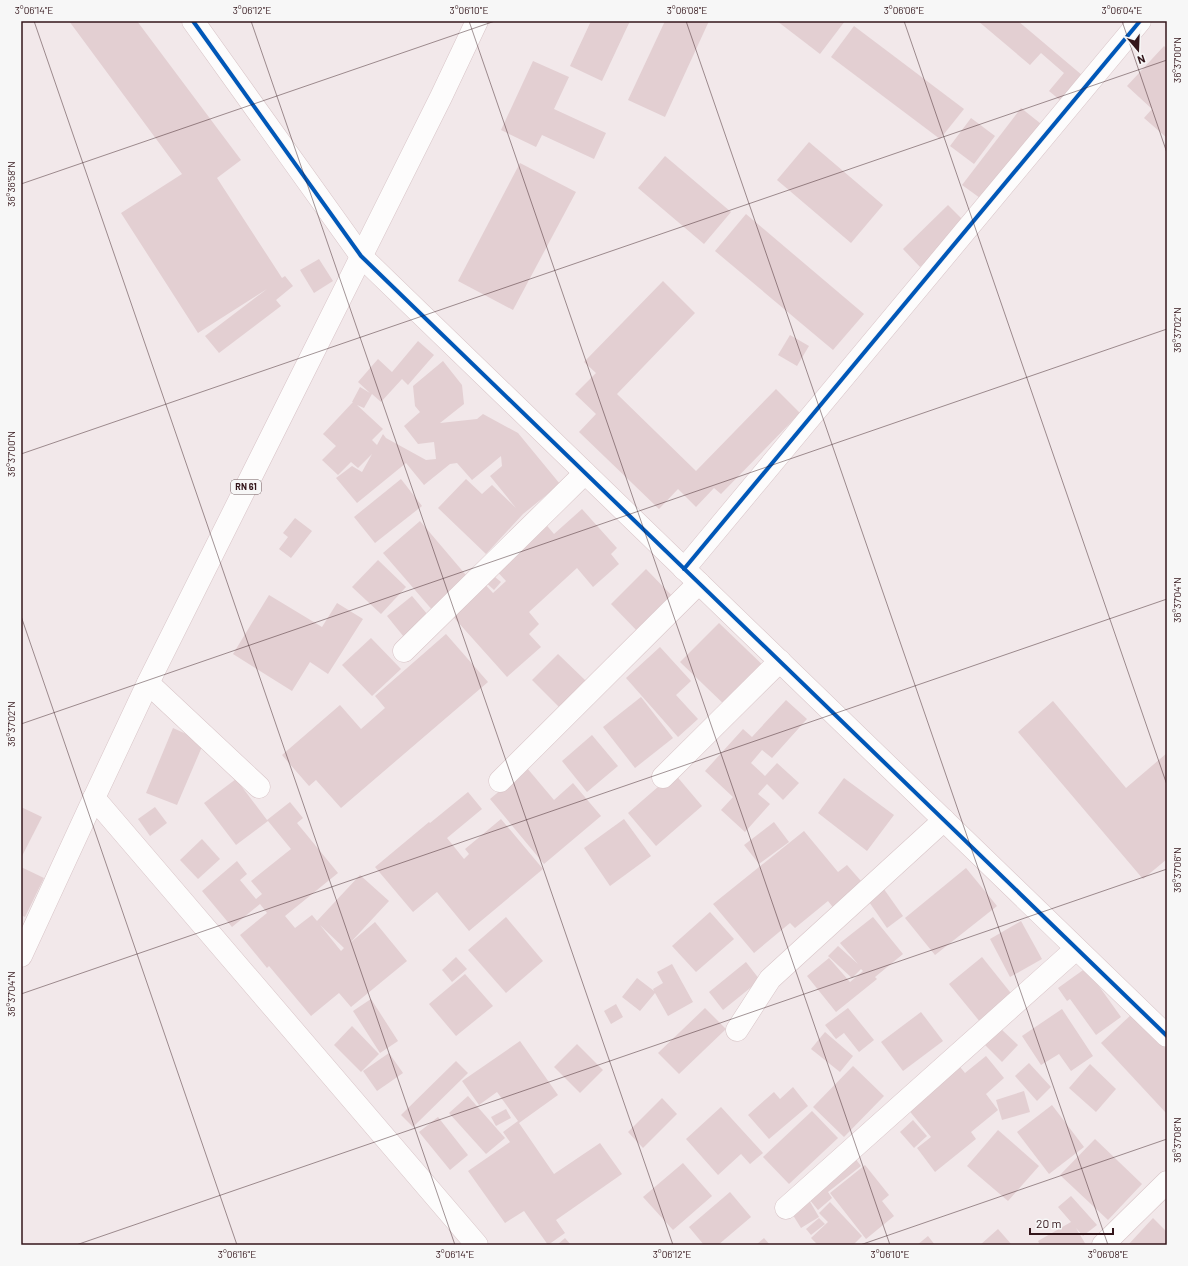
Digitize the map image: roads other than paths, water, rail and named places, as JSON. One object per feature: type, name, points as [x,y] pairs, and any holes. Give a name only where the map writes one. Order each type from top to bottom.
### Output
[{"type":"street","points":[[193,21],[361,256],[1167,1036]]},
{"type":"street","name":"RN 61","points":[[21,956],[148,684],[477,21]]},
{"type":"street","points":[[500,781],[692,576],[1140,21]]},
{"type":"street","points":[[404,651],[585,473]]},
{"type":"street","points":[[663,777],[780,661]]},
{"type":"street","points":[[148,684],[258,787]]},
{"type":"street","points":[[94,798],[477,1245]]},
{"type":"street","points":[[737,1030],[770,979],[944,820]]},
{"type":"street","points":[[786,1208],[1076,948]]},
{"type":"street","points":[[1103,1245],[1167,1182]]}]
